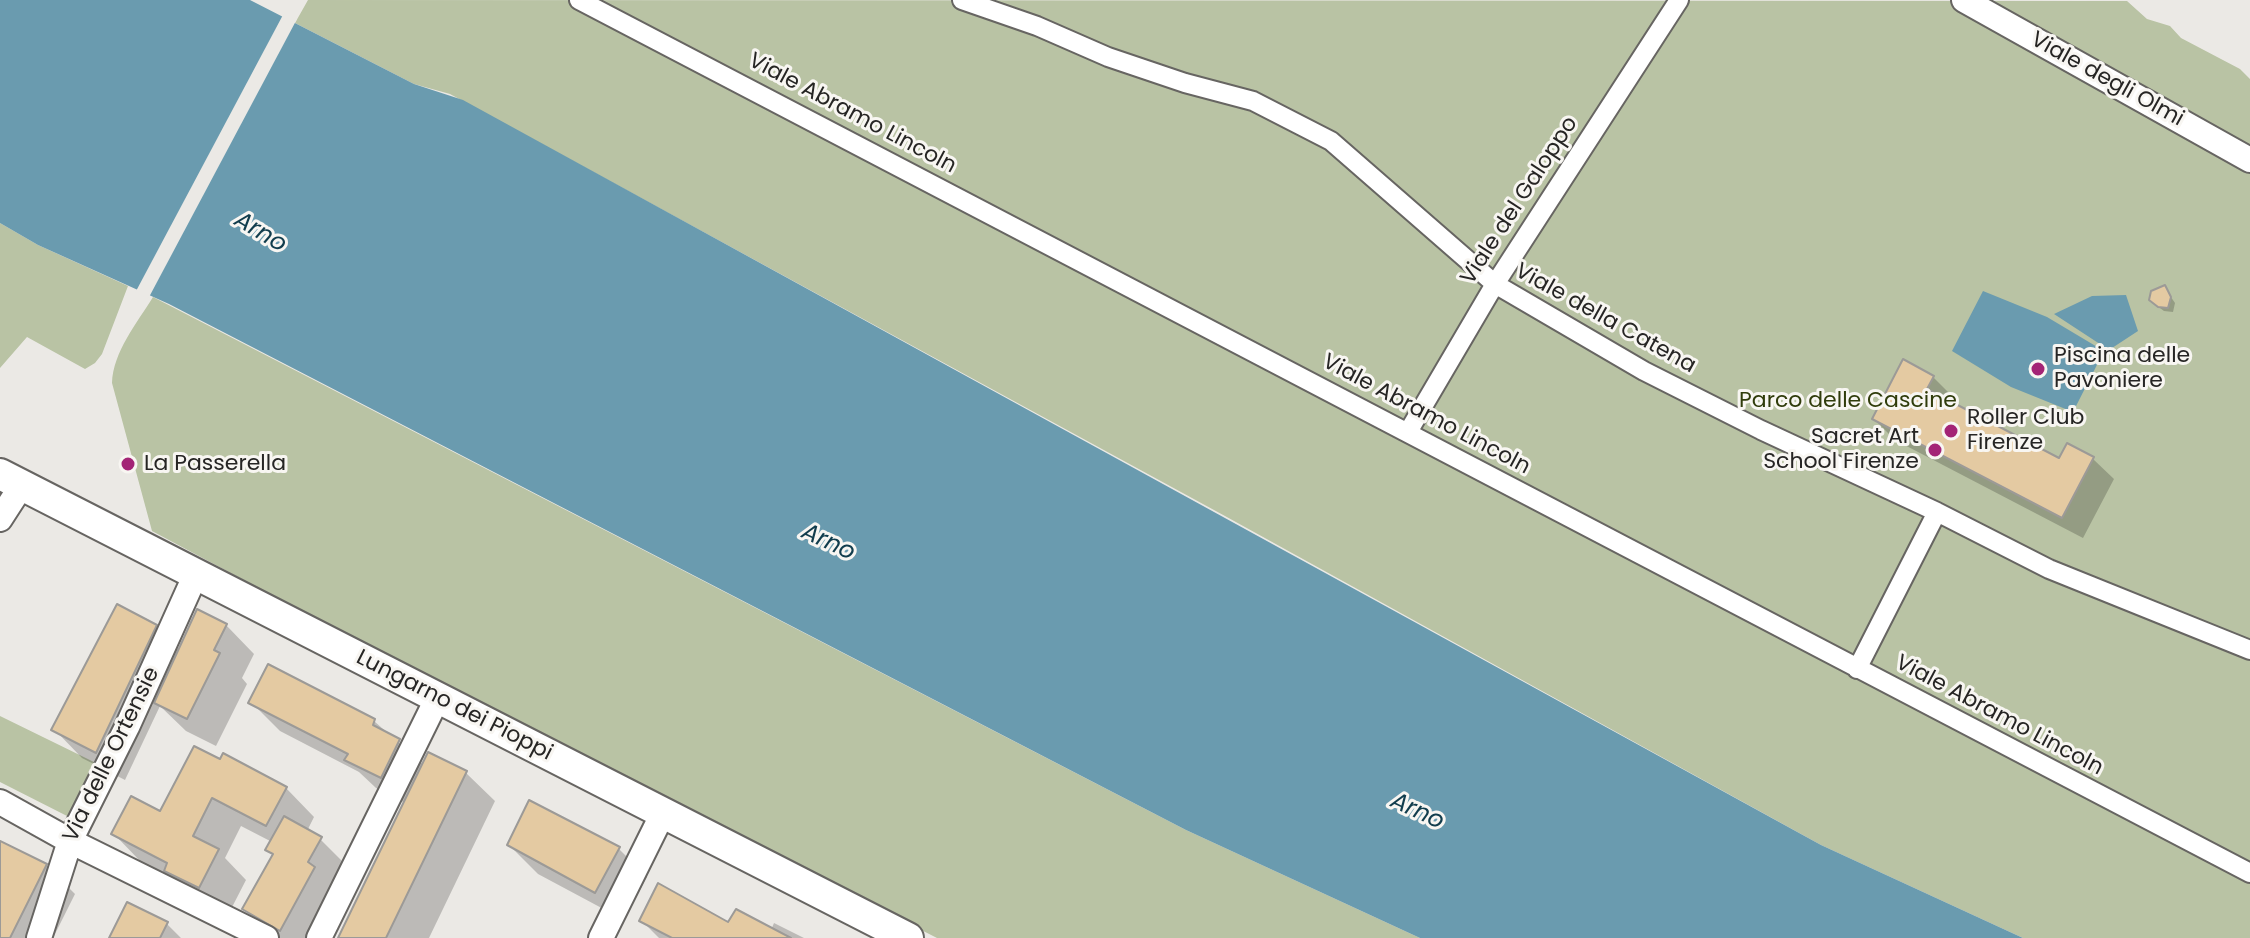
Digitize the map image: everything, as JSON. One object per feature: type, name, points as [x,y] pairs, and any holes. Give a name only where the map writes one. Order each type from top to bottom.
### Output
[{"type":"street","name":"Viale Abramo Lincoln","points":[[579,0],[2250,873]]},
{"type":"street","name":"Viale della Catena","points":[[962,0],[1037,26],[1108,57],[1185,83],[1253,101],[1331,141],[1495,284],[1644,371],[2049,569],[2250,650]]},
{"type":"street","name":"Viale del Galoppo","points":[[1408,432],[1495,284],[1679,0]]},
{"type":"street","name":"Viale degli Olmi","points":[[1964,0],[2250,160]]},
{"type":"street","points":[[0,519],[11,480]]},
{"type":"street","name":"Lungarno dei Pioppi","points":[[11,480],[908,938]]},
{"type":"street","points":[[1857,669],[1937,512]]},
{"type":"street","name":"Via delle Ortensie","points":[[39,938],[70,841],[127,727],[195,576]]},
{"type":"street","points":[[319,938],[438,697]]},
{"type":"street","points":[[0,802],[70,841],[266,938]]},
{"type":"street","points":[[601,938],[663,813]]},
{"type":"green space","name":"Parco delle Cascine","points":[[308,0],[2127,1],[2147,19],[2170,26],[2181,38],[2240,69],[2250,79],[2250,938],[2023,938],[1821,845],[450,94],[414,84],[295,23]]},
{"type":"green space","points":[[0,223],[38,245],[128,286],[102,354],[95,363],[85,369],[27,337],[0,368]]},
{"type":"green space","points":[[153,297],[1186,830],[1420,938],[937,938],[433,681],[152,531],[112,383],[121,349]]},
{"type":"green space","points":[[0,716],[96,763],[69,817],[0,782]]},
{"type":"water","name":"Arno","points":[[0,0],[250,0],[414,84],[463,100],[1821,845],[2023,938],[1420,938],[1186,830],[169,304],[38,245],[0,223]]},
{"type":"water","name":"Piscina delle Pavoniere","points":[[1983,291],[2047,317],[2104,351],[2073,412],[2011,387],[1952,351]]},
{"type":"water","name":"Piscina delle Pavoniere","points":[[2126,295],[2138,331],[2109,350],[2054,314],[2092,296]]},
{"type":"pier","points":[[284,13],[297,19],[148,299],[135,293]]},
{"type":"building","points":[[2165,285],[2171,297],[2168,308],[2158,307],[2149,300],[2151,291]]},
{"type":"building","name":"Roller Club Firenze","points":[[1903,359],[1934,376],[1927,389],[2059,458],[2067,443],[2094,457],[2062,518],[1872,419]]},
{"type":"building","points":[[117,604],[157,625],[96,753],[51,730]]},
{"type":"building","points":[[197,609],[227,624],[214,650],[220,653],[187,719],[154,703]]},
{"type":"building","points":[[268,664],[375,719],[373,725],[400,739],[381,778],[344,760],[348,754],[248,703]]},
{"type":"building","points":[[194,746],[220,759],[223,753],[287,787],[266,826],[212,798],[193,836],[219,849],[199,888],[164,871],[167,863],[111,834],[131,796],[160,811]]},
{"type":"building","points":[[428,752],[467,771],[386,938],[338,938]]},
{"type":"building","points":[[529,800],[620,847],[595,893],[507,845]]},
{"type":"building","points":[[284,816],[322,837],[308,862],[315,867],[280,931],[242,909],[273,854],[265,850]]},
{"type":"building","points":[[0,841],[47,864],[10,938],[0,938]]},
{"type":"building","points":[[658,883],[728,922],[736,909],[791,938],[672,938],[639,921]]},
{"type":"building","points":[[127,902],[168,922],[160,938],[109,938]]},
{"type":"place","name":"Piscina delle Pavoniere","points":[[2038,369]]},
{"type":"place","name":"Roller Club Firenze","points":[[1951,431]]},
{"type":"place","name":"Sacret Art School Firenze","points":[[1935,450]]},
{"type":"place","name":"La Passerella","points":[[128,464]]}]
